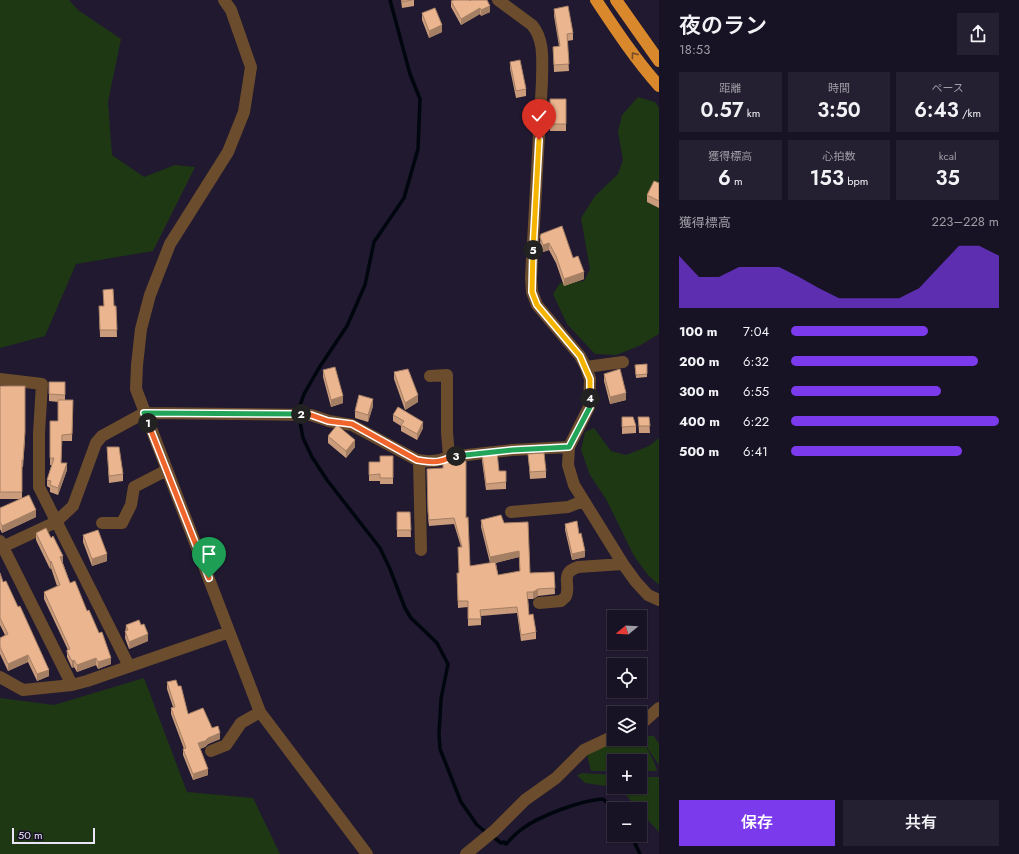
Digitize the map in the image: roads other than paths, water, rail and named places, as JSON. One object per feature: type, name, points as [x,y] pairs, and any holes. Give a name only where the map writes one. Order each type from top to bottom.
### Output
[{"type":"highway","points":[[596,0],[616,31],[659,86]]},
{"type":"highway","points":[[616,0],[659,61]]},
{"type":"street","points":[[224,0],[231,10],[251,67],[244,112],[228,152],[170,244],[150,295],[141,329],[136,389],[260,712],[367,854]]},
{"type":"street","points":[[498,0],[526,20],[536,30],[542,55],[542,81],[531,278],[532,292],[537,305],[580,356],[590,379],[590,407],[569,447],[568,465],[574,485],[623,564],[648,595],[659,600]]},
{"type":"street","points":[[586,367],[623,362]]},
{"type":"street","points":[[430,376],[448,375],[447,432],[449,457]]},
{"type":"street","points":[[0,379],[42,384],[39,432],[39,486],[129,666]]},
{"type":"street","points":[[72,685],[1,545],[56,522],[73,506],[96,443],[102,436],[144,413],[311,415],[328,421],[352,424],[419,460],[426,462],[441,461],[449,457],[512,450],[569,447]]},
{"type":"street","points":[[419,460],[421,550]]},
{"type":"street","points":[[102,523],[122,523],[131,505],[134,487],[167,470]]},
{"type":"street","points":[[511,512],[568,507],[583,501]]},
{"type":"street","points":[[539,603],[561,601],[566,596],[567,574],[573,569],[578,567],[623,564]]},
{"type":"street","points":[[0,677],[23,690],[72,685],[230,632]]},
{"type":"street","points":[[647,719],[659,708]]},
{"type":"street","points":[[211,751],[226,745],[241,722],[260,712]]},
{"type":"street","points":[[466,854],[494,831],[525,800],[556,778],[584,750],[607,739]]},
{"type":"waterway","points":[[390,0],[410,74],[420,99],[418,149],[404,198],[374,242],[365,285],[347,326],[319,368],[304,394],[298,411],[303,438],[312,457],[327,480],[380,548],[405,608],[411,618],[437,643],[448,664],[441,699],[439,734],[440,749],[461,802],[477,825],[487,833]]},
{"type":"waterway","points":[[492,836],[501,843],[504,842],[506,844],[516,834],[530,824],[550,814],[594,800],[603,799],[607,803]]},
{"type":"waterway","points":[[634,842],[640,854]]}]
